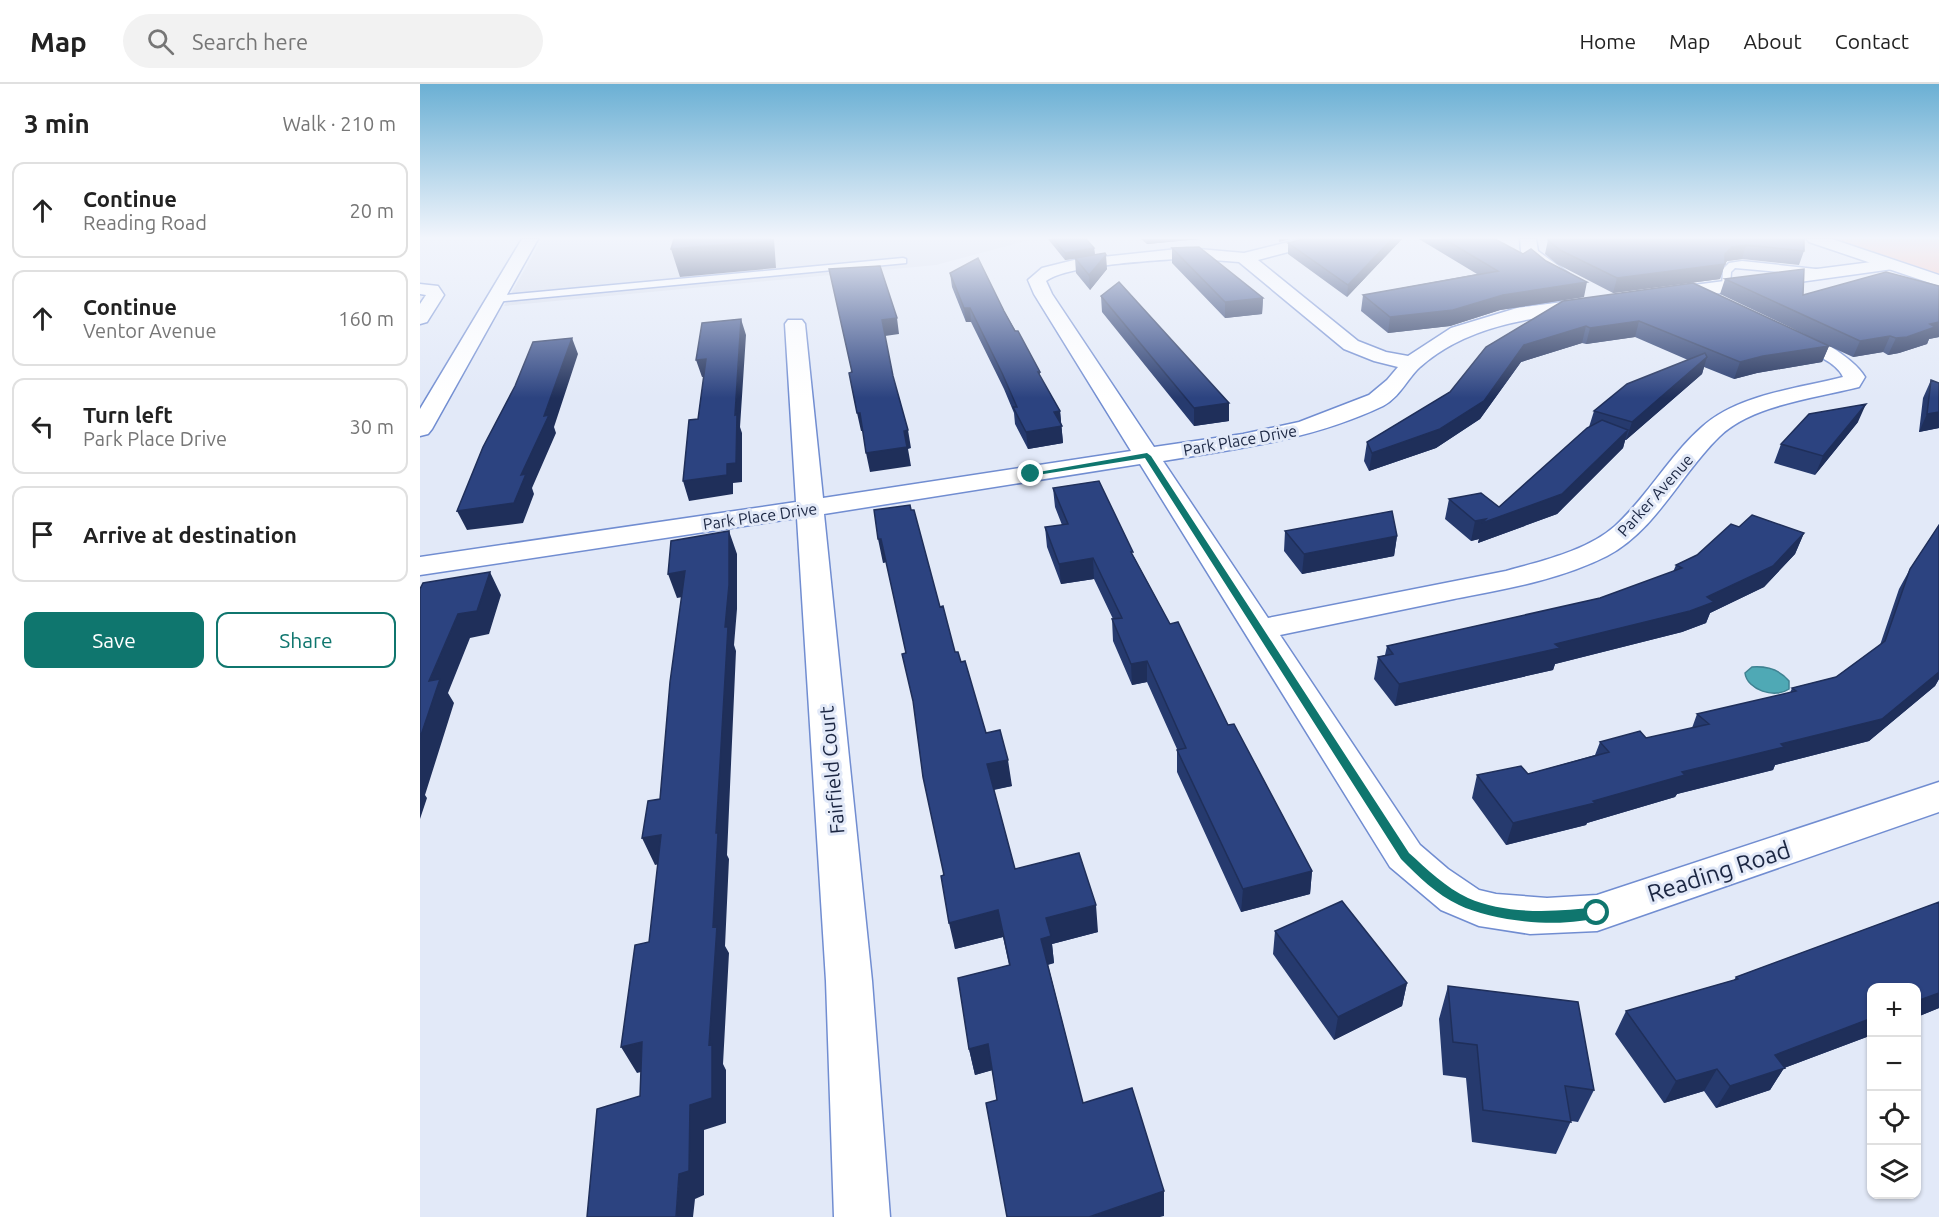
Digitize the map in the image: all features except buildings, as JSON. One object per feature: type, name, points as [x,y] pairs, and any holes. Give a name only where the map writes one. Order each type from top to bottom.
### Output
[{"type":"street","points":[[420,318],[435,295],[433,292]]},
{"type":"street","points":[[420,429],[499,292]]},
{"type":"street","name":"Reading Road","points":[[1042,292],[1405,856],[1428,878],[1463,902],[1493,911],[1555,917],[1597,913],[1881,818],[1939,796]]},
{"type":"street","points":[[1286,292],[1352,345],[1381,357],[1412,363]]},
{"type":"street","name":"Park Place Drive","points":[[420,566],[1243,441],[1314,425],[1377,399],[1395,385],[1412,363],[1444,340],[1478,325],[1517,314],[1615,301],[1592,292]]},
{"type":"street","points":[[1645,297],[1685,292]]},
{"type":"street","points":[[1694,292],[1735,311]]},
{"type":"street","name":"Fairfield Court","points":[[795,324],[849,981],[862,1217]]},
{"type":"street","name":"Parker Avenue","points":[[1261,629],[1509,579],[1564,563],[1596,550],[1624,533],[1711,431],[1738,414],[1759,405],[1851,382],[1854,377],[1853,372],[1840,361],[1766,326]]},
{"type":"lane","points":[[495,299],[572,292]]},
{"type":"shaded area","points":[[512,292],[653,292],[504,306]]},
{"type":"water","points":[[1752,667],[1777,671],[1789,681],[1789,689],[1769,693],[1756,688],[1747,679],[1745,673]]},
{"type":"route","points":[[1031,474],[1147,456],[1261,629],[1405,856],[1428,878],[1463,902],[1493,911],[1555,917],[1597,913]]}]
